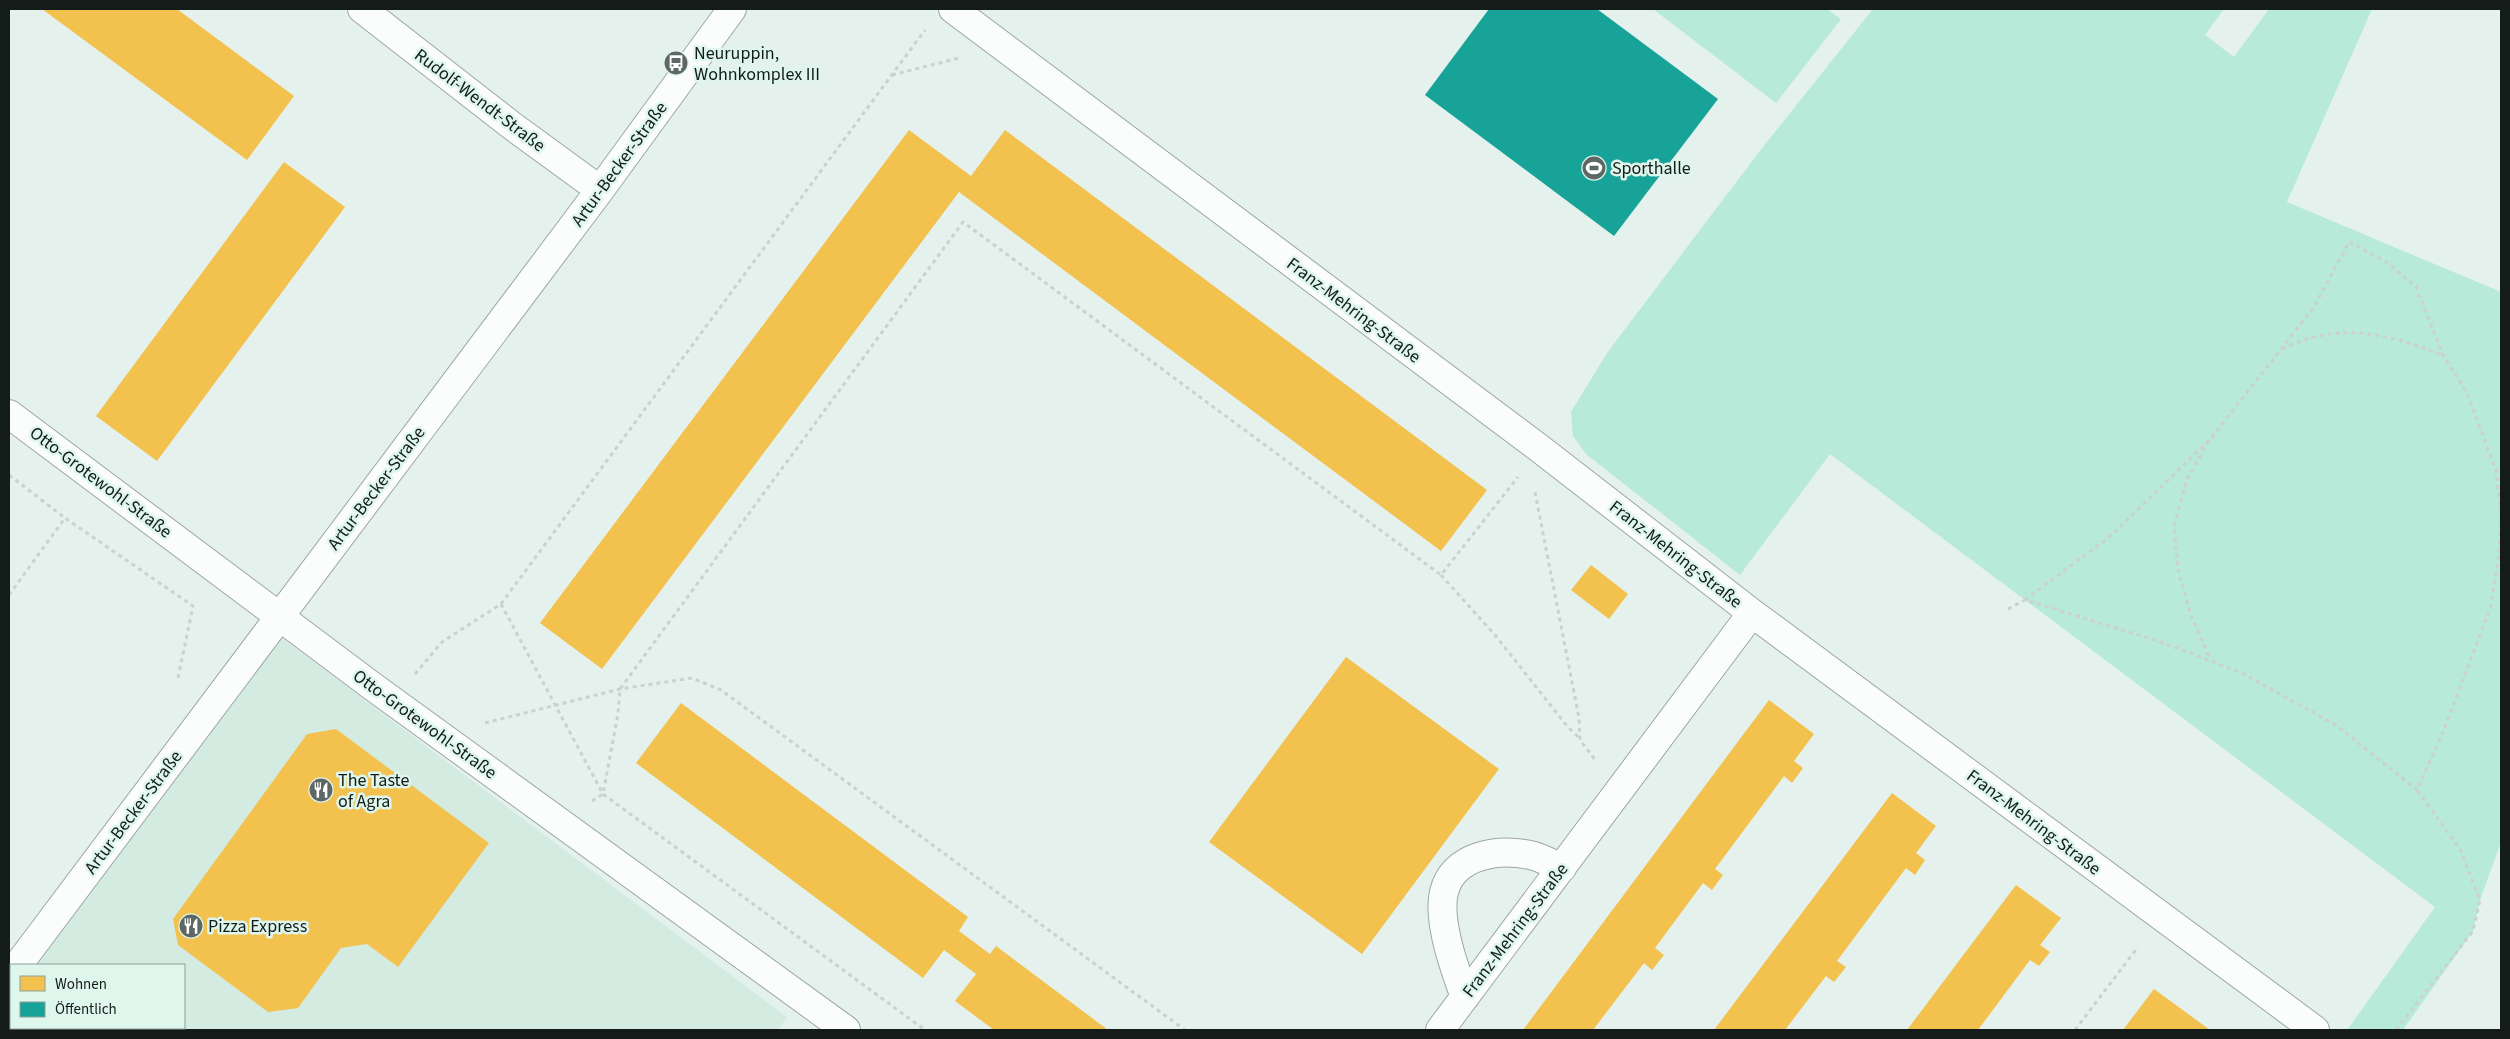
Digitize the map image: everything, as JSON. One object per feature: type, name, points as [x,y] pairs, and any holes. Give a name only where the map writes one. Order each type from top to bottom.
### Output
[{"type":"street","name":"Rudolf-Wendt-Straße","points":[[362,9],[511,125],[600,190]]},
{"type":"street","name":"Artur-Becker-Straße","points":[[19,964],[600,190],[732,9]]},
{"type":"street","name":"Franz-Mehring-Straße","points":[[953,9],[1534,455],[2315,1030]]},
{"type":"street","name":"Otto-Grotewohl-Straße","points":[[9,414],[279,618],[846,1030]]},
{"type":"street","name":"Franz-Mehring-Straße","points":[[1440,1030],[1752,614]]},
{"type":"street","points":[[1465,997],[1456,974],[1443,915],[1444,892],[1454,872],[1461,865],[1481,855],[1506,853],[1530,855],[1562,868]]},
{"type":"path","points":[[419,681],[415,674],[442,642],[501,604],[928,25]]},
{"type":"path","points":[[892,75],[980,53],[1001,45]]},
{"type":"path","points":[[603,794],[618,714],[620,689],[963,222],[1441,576],[1495,634],[1619,792]]},
{"type":"path","points":[[2210,659],[2191,615],[2178,570],[2174,526],[2187,479],[2212,437],[2314,307],[2349,242],[2388,263],[2416,287],[2442,355],[2468,395],[2496,471],[2501,516],[2499,554],[2491,606],[2443,732],[2417,790]]},
{"type":"path","points":[[2280,350],[2302,340],[2339,331],[2408,342],[2442,355]]},
{"type":"path","points":[[2008,610],[2025,600],[2112,535],[2212,437]]},
{"type":"path","points":[[1441,576],[1534,455]]},
{"type":"path","points":[[1534,455],[1579,718],[1580,740]]},
{"type":"path","points":[[9,475],[66,518],[193,606],[178,678]]},
{"type":"path","points":[[9,595],[66,518]]},
{"type":"path","points":[[2025,600],[2210,659],[2240,672],[2336,725],[2417,790],[2460,849],[2480,900],[2473,931],[2396,1030]]},
{"type":"path","points":[[501,604],[603,794],[925,1030]]},
{"type":"path","points":[[478,725],[620,689],[692,678],[721,690],[1185,1030]]},
{"type":"path","points":[[2075,1030],[2138,947]]},
{"type":"shaded area","points":[[270,629],[787,1017],[778,1030],[9,1030],[10,976],[10,1029],[185,1029],[185,964],[20,964]]},
{"type":"green space","points":[[1653,9],[1827,9],[1841,19],[1776,103]]},
{"type":"green space","points":[[1873,9],[2224,9],[2205,35],[2234,57],[2269,9],[2372,9],[2287,202],[2501,292],[2501,842],[2480,900],[2473,931],[2403,1030],[2348,1029],[2435,907],[1830,454],[1740,575],[1586,454],[1573,436],[1571,412],[1607,353],[1759,152]]},
{"type":"building: Wohnen","points":[[42,9],[177,9],[294,96],[247,160]]},
{"type":"building: Wohnen","points":[[909,130],[971,176],[1005,130],[1487,490],[1441,551],[959,192],[602,669],[540,623]]},
{"type":"building: Wohnen","points":[[284,162],[345,207],[157,461],[96,416]]},
{"type":"building: Wohnen","points":[[1591,565],[1628,594],[1609,619],[1571,590]]},
{"type":"building: Wohnen","points":[[1346,657],[1499,769],[1362,954],[1209,842]]},
{"type":"building: Wohnen","points":[[1769,700],[1814,734],[1794,761],[1803,768],[1792,783],[1784,776],[1715,869],[1723,875],[1712,890],[1703,883],[1655,948],[1664,955],[1652,970],[1644,963],[1593,1030],[1523,1030]]},
{"type":"building: Wohnen","points":[[681,703],[968,917],[959,931],[990,954],[996,946],[1108,1030],[994,1030],[955,1001],[976,974],[944,950],[923,978],[636,763]]},
{"type":"building: Wohnen","points":[[336,729],[489,843],[398,967],[367,944],[341,948],[298,1008],[268,1012],[178,945],[173,919],[307,734]]},
{"type":"building: Wohnen","points":[[1892,793],[1936,826],[1916,853],[1925,860],[1915,875],[1906,868],[1837,961],[1846,967],[1834,982],[1826,976],[1785,1030],[1714,1030]]},
{"type":"building: Wohnen","points":[[2016,885],[2061,918],[2040,945],[2050,952],[2039,966],[2030,960],[1978,1030],[1907,1030]]},
{"type":"building: Wohnen","points":[[2154,989],[2210,1030],[2123,1030]]},
{"type":"building: Öffentlich","name":"Sporthalle","points":[[1489,9],[1597,9],[1718,99],[1614,236],[1425,95]]},
{"type":"place","name":"Neuruppin, Wohnkomplex III","points":[[676,63]]},
{"type":"place","name":"Sporthalle","points":[[1594,168]]},
{"type":"place","name":"The Taste of Agra","points":[[321,790]]},
{"type":"place","name":"Pizza Express","points":[[191,926]]}]
